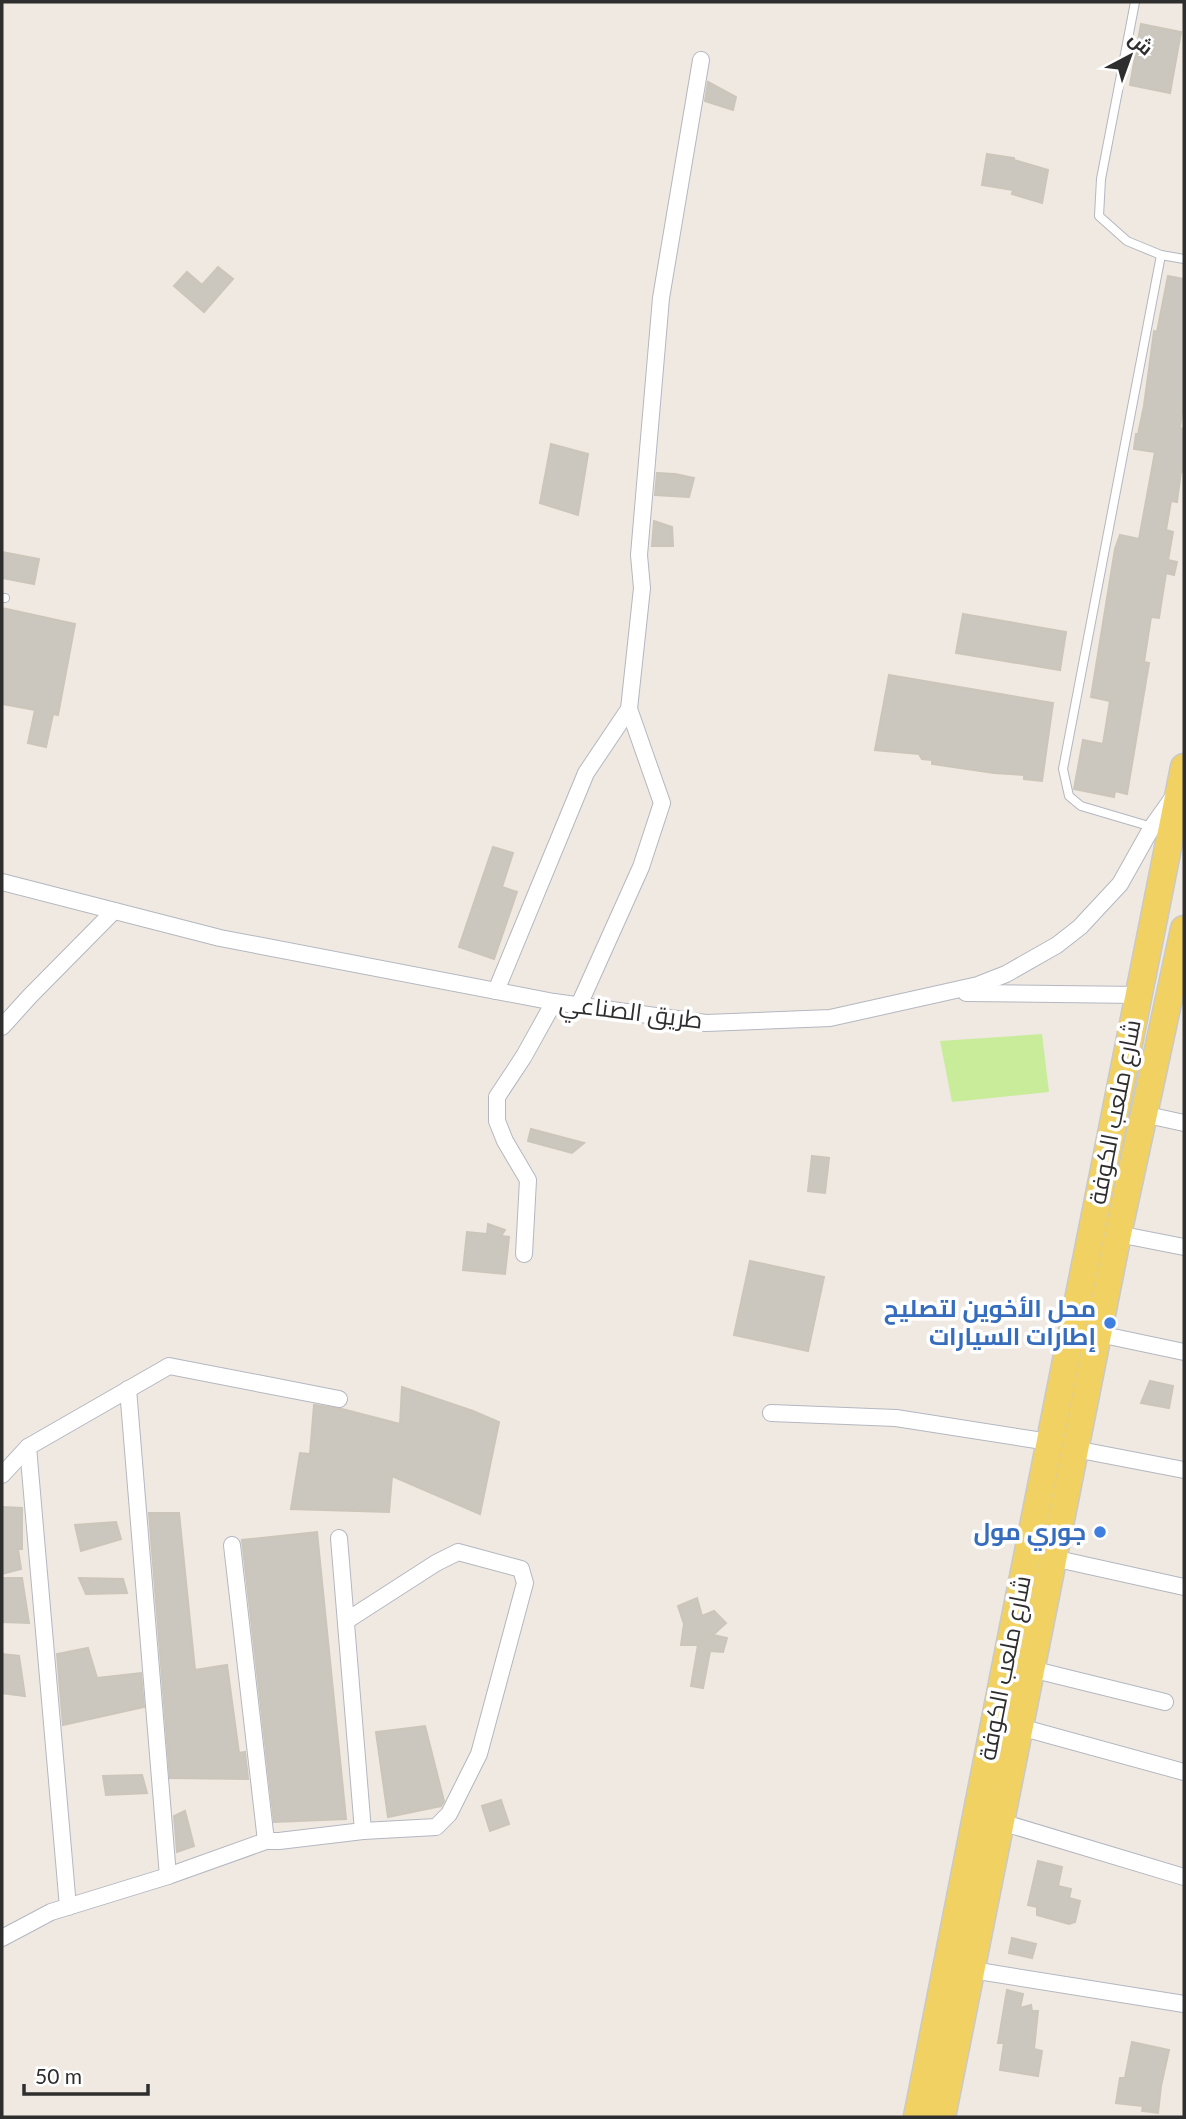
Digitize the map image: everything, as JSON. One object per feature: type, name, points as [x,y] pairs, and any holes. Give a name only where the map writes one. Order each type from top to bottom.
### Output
[{"type":"main road","name":"شارع ملعب الكوفة","points":[[942,2117],[1020,1727],[1026,1652],[1016,1612],[1182,777]]},
{"type":"main road","name":"شارع ملعب الكوفة","points":[[917,2117],[1026,1652],[1042,1616],[1143,1114],[1177,998],[1184,929]]},
{"type":"main road","points":[[1016,1612],[1027,1621],[1042,1616]]},
{"type":"street","points":[[579,1006],[641,867],[662,803],[628,709],[642,588],[639,555],[661,298],[701,60]]},
{"type":"street","points":[[496,991],[586,773],[628,709]]},
{"type":"street","name":"طريق الصناعي","points":[[2,882],[220,938],[554,1002],[706,1023],[830,1018],[978,985],[1006,974],[1049,951],[1080,927],[1120,884],[1182,777]]},
{"type":"street","points":[[2,1027],[114,911]]},
{"type":"street","points":[[950,993],[1139,995]]},
{"type":"street","points":[[524,1254],[528,1180],[505,1141],[497,1121],[497,1097],[554,1002]]},
{"type":"street","points":[[1143,1114],[1184,1123]]},
{"type":"street","points":[[1118,1234],[1184,1247]]},
{"type":"street","points":[[1099,1334],[1184,1353]]},
{"type":"street","points":[[2,1475],[28,1447],[169,1366],[339,1399]]},
{"type":"street","points":[[128,1389],[168,1876]]},
{"type":"street","points":[[771,1413],[896,1418],[1049,1442]]},
{"type":"street","points":[[28,1447],[68,1907]]},
{"type":"street","points":[[1075,1449],[1184,1470]]},
{"type":"street","points":[[339,1538],[363,1831]]},
{"type":"street","points":[[232,1545],[266,1840]]},
{"type":"street","points":[[2,1938],[51,1912],[168,1876],[266,1840],[436,1827],[449,1814],[479,1754],[524,1583],[521,1569],[458,1552],[436,1563],[346,1621]]},
{"type":"street","points":[[1053,1558],[1184,1587]]},
{"type":"street","points":[[1026,1652],[1164,1702]]},
{"type":"street","points":[[1020,1727],[1184,1772]]},
{"type":"street","points":[[1001,1822],[1184,1877]]},
{"type":"street","points":[[972,1970],[1184,2004]]},
{"type":"lane","points":[[1135,2],[1101,179],[1099,216],[1127,241],[1161,255],[1184,259]]},
{"type":"lane","points":[[1152,827],[1081,806],[1069,796],[1063,769],[1161,255]]},
{"type":"green space","points":[[1042,1034],[1049,1092],[952,1102],[940,1041]]},
{"type":"building","points":[[1141,24],[1181,32],[1170,93],[1130,85]]},
{"type":"building","points":[[708,82],[736,97],[733,110],[705,101]]},
{"type":"building","points":[[987,154],[1014,158],[1048,170],[1042,203],[1012,194],[1013,190],[982,185]]},
{"type":"building","points":[[218,267],[233,279],[204,312],[174,286],[187,272],[202,285]]},
{"type":"building","points":[[1168,276],[1184,279],[1184,397],[1180,428],[1184,429],[1184,472],[1181,471],[1177,502],[1171,501],[1166,530],[1173,532],[1168,560],[1177,562],[1174,575],[1166,573],[1159,618],[1151,617],[1144,662],[1149,663],[1127,794],[1115,791],[1114,797],[1074,789],[1083,740],[1103,744],[1110,701],[1091,697],[1115,549],[1120,535],[1139,539],[1155,452],[1134,449],[1144,406],[1154,331],[1157,332]]},
{"type":"building","points":[[551,444],[588,454],[578,515],[540,503]]},
{"type":"building","points":[[657,473],[694,478],[689,497],[655,495]]},
{"type":"building","points":[[654,521],[672,527],[673,546],[652,546]]},
{"type":"building","points":[[2,552],[39,559],[34,584],[2,578]]},
{"type":"building","points":[[2,608],[75,624],[58,715],[53,714],[46,747],[28,743],[35,710],[2,704]]},
{"type":"building","points":[[963,614],[1066,632],[1060,670],[956,653]]},
{"type":"building","points":[[889,675],[1053,703],[1042,781],[1024,779],[1024,775],[932,764],[932,760],[922,759],[919,754],[875,750]]},
{"type":"building","points":[[493,847],[513,853],[502,887],[517,892],[494,959],[459,947]]},
{"type":"building","points":[[531,1129],[584,1143],[572,1153],[528,1141]]},
{"type":"building","points":[[812,1156],[829,1158],[825,1193],[808,1191]]},
{"type":"building","points":[[488,1224],[505,1230],[501,1236],[509,1237],[505,1274],[463,1270],[467,1232],[487,1234]]},
{"type":"building","points":[[750,1261],[824,1277],[808,1351],[734,1335]]},
{"type":"building","points":[[1150,1381],[1173,1386],[1169,1408],[1141,1403]]},
{"type":"building","points":[[402,1387],[499,1422],[480,1514],[392,1476],[389,1512],[291,1509],[300,1453],[310,1454],[314,1405],[342,1409],[400,1424]]},
{"type":"building","points":[[2,1507],[22,1508],[22,1549],[18,1549],[21,1569],[2,1574]]},
{"type":"building","points":[[149,1513],[179,1513],[195,1670],[227,1665],[239,1753],[245,1752],[248,1779],[170,1778]]},
{"type":"building","points":[[116,1522],[121,1539],[81,1551],[75,1525]]},
{"type":"building","points":[[317,1532],[346,1819],[274,1822],[242,1540]]},
{"type":"building","points":[[2,1578],[22,1578],[29,1623],[2,1622]]},
{"type":"building","points":[[79,1578],[123,1579],[127,1593],[86,1594]]},
{"type":"building","points":[[697,1598],[702,1616],[714,1611],[726,1623],[713,1635],[727,1638],[723,1652],[710,1651],[703,1688],[691,1686],[698,1645],[681,1645],[684,1624],[678,1606]]},
{"type":"building","points":[[88,1648],[97,1678],[141,1673],[144,1707],[63,1725],[57,1654]]},
{"type":"building","points":[[2,1654],[19,1656],[25,1696],[2,1693]]},
{"type":"building","points":[[425,1726],[444,1801],[441,1806],[388,1817],[376,1732]]},
{"type":"building","points":[[142,1775],[147,1793],[106,1795],[103,1776]]},
{"type":"building","points":[[501,1800],[509,1824],[490,1831],[482,1806]]},
{"type":"building","points":[[185,1811],[194,1846],[177,1852],[174,1816]]},
{"type":"building","points":[[1038,1861],[1062,1867],[1058,1886],[1071,1889],[1069,1898],[1080,1901],[1075,1922],[1069,1924],[1037,1915],[1037,1907],[1028,1905]]},
{"type":"building","points":[[1012,1938],[1036,1944],[1032,1958],[1009,1953]]},
{"type":"building","points":[[1007,1990],[1023,1994],[1020,2008],[1031,2005],[1032,2011],[1038,2011],[1034,2049],[1042,2051],[1038,2076],[1000,2070],[1004,2043],[998,2043]]},
{"type":"building","points":[[1132,2042],[1169,2050],[1158,2113],[1142,2111],[1143,2106],[1116,2103],[1120,2078],[1125,2078]]},
{"type":"place","name":"محل الأخوين لتصليح إطارات السيارات","points":[[1110,1323]]},
{"type":"place","name":"جوري مول","points":[[1100,1532]]}]
